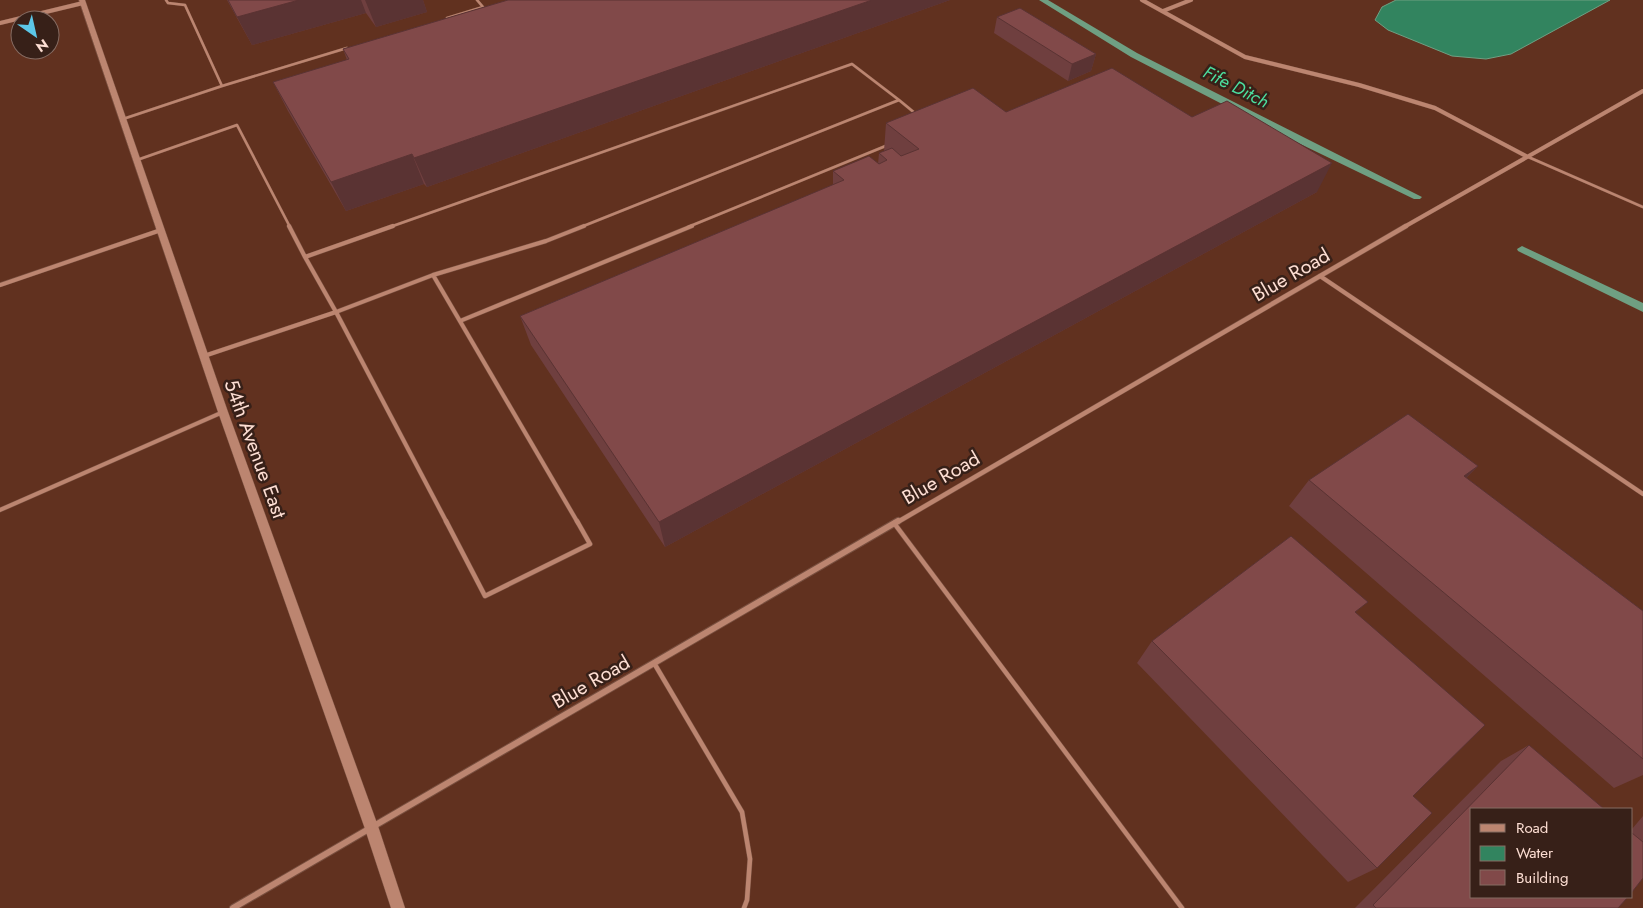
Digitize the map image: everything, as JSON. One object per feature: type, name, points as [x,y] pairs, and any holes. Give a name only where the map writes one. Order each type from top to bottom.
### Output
[{"type":"main road","name":"54th Avenue East","points":[[83,1],[203,356],[371,826],[398,908]]},
{"type":"street","points":[[1142,0],[1245,57],[1359,85],[1435,108],[1526,156]]},
{"type":"street","points":[[1163,11],[1190,0]]},
{"type":"street","points":[[0,23],[83,1]]},
{"type":"street","name":"Blue Road","points":[[233,908],[371,826],[1526,156],[1643,91]]},
{"type":"lane","points":[[166,0],[168,3],[185,5],[222,86]]},
{"type":"lane","points":[[439,21],[483,7],[477,0]]},
{"type":"lane","points":[[123,119],[222,86],[347,48]]},
{"type":"lane","points":[[305,257],[852,64],[922,118]]},
{"type":"lane","points":[[203,356],[336,312],[433,275],[546,241],[899,100]]},
{"type":"lane","points":[[137,160],[237,125],[485,596],[590,544],[433,275]]},
{"type":"lane","points":[[460,321],[897,141]]},
{"type":"lane","points":[[1526,156],[1643,207]]},
{"type":"lane","points":[[0,285],[161,230]]},
{"type":"lane","points":[[1320,276],[1643,494]]},
{"type":"lane","points":[[0,510],[223,412]]},
{"type":"lane","points":[[894,523],[1182,908]]},
{"type":"lane","points":[[654,663],[742,812],[750,859],[747,900],[744,908]]},
{"type":"water","points":[[1396,0],[1610,0],[1511,54],[1486,59],[1452,56],[1388,30],[1375,20],[1382,7]]},
{"type":"building","points":[[228,0],[299,0],[237,17]]},
{"type":"building","points":[[508,0],[872,0],[414,158],[412,154],[331,182],[273,82],[349,59],[343,49]]},
{"type":"building","points":[[1020,8],[1096,54],[1072,64],[997,17]]},
{"type":"building","points":[[1112,68],[1192,117],[1227,101],[1332,163],[659,522],[520,316],[844,180],[833,171],[869,156],[879,164],[887,160],[879,153],[892,148],[901,156],[919,149],[886,123],[973,88],[1006,112]]},
{"type":"building","points":[[1408,414],[1478,466],[1464,476],[1643,611],[1643,759],[1309,480]]},
{"type":"building","points":[[1291,536],[1368,602],[1355,612],[1485,725],[1413,796],[1432,813],[1377,868],[1152,641]]},
{"type":"building","points":[[1529,745],[1603,808],[1470,808],[1470,898],[1627,898],[1618,908],[1376,908],[1373,905]]},
{"type":"building","points":[[1633,834],[1643,842],[1643,878],[1633,891]]},
{"type":"waterway","name":"Fife Ditch","points":[[1043,0],[1134,55],[1293,137],[1417,197]]},
{"type":"waterway","name":"Fife Ditch","points":[[1522,249],[1643,308]]}]
